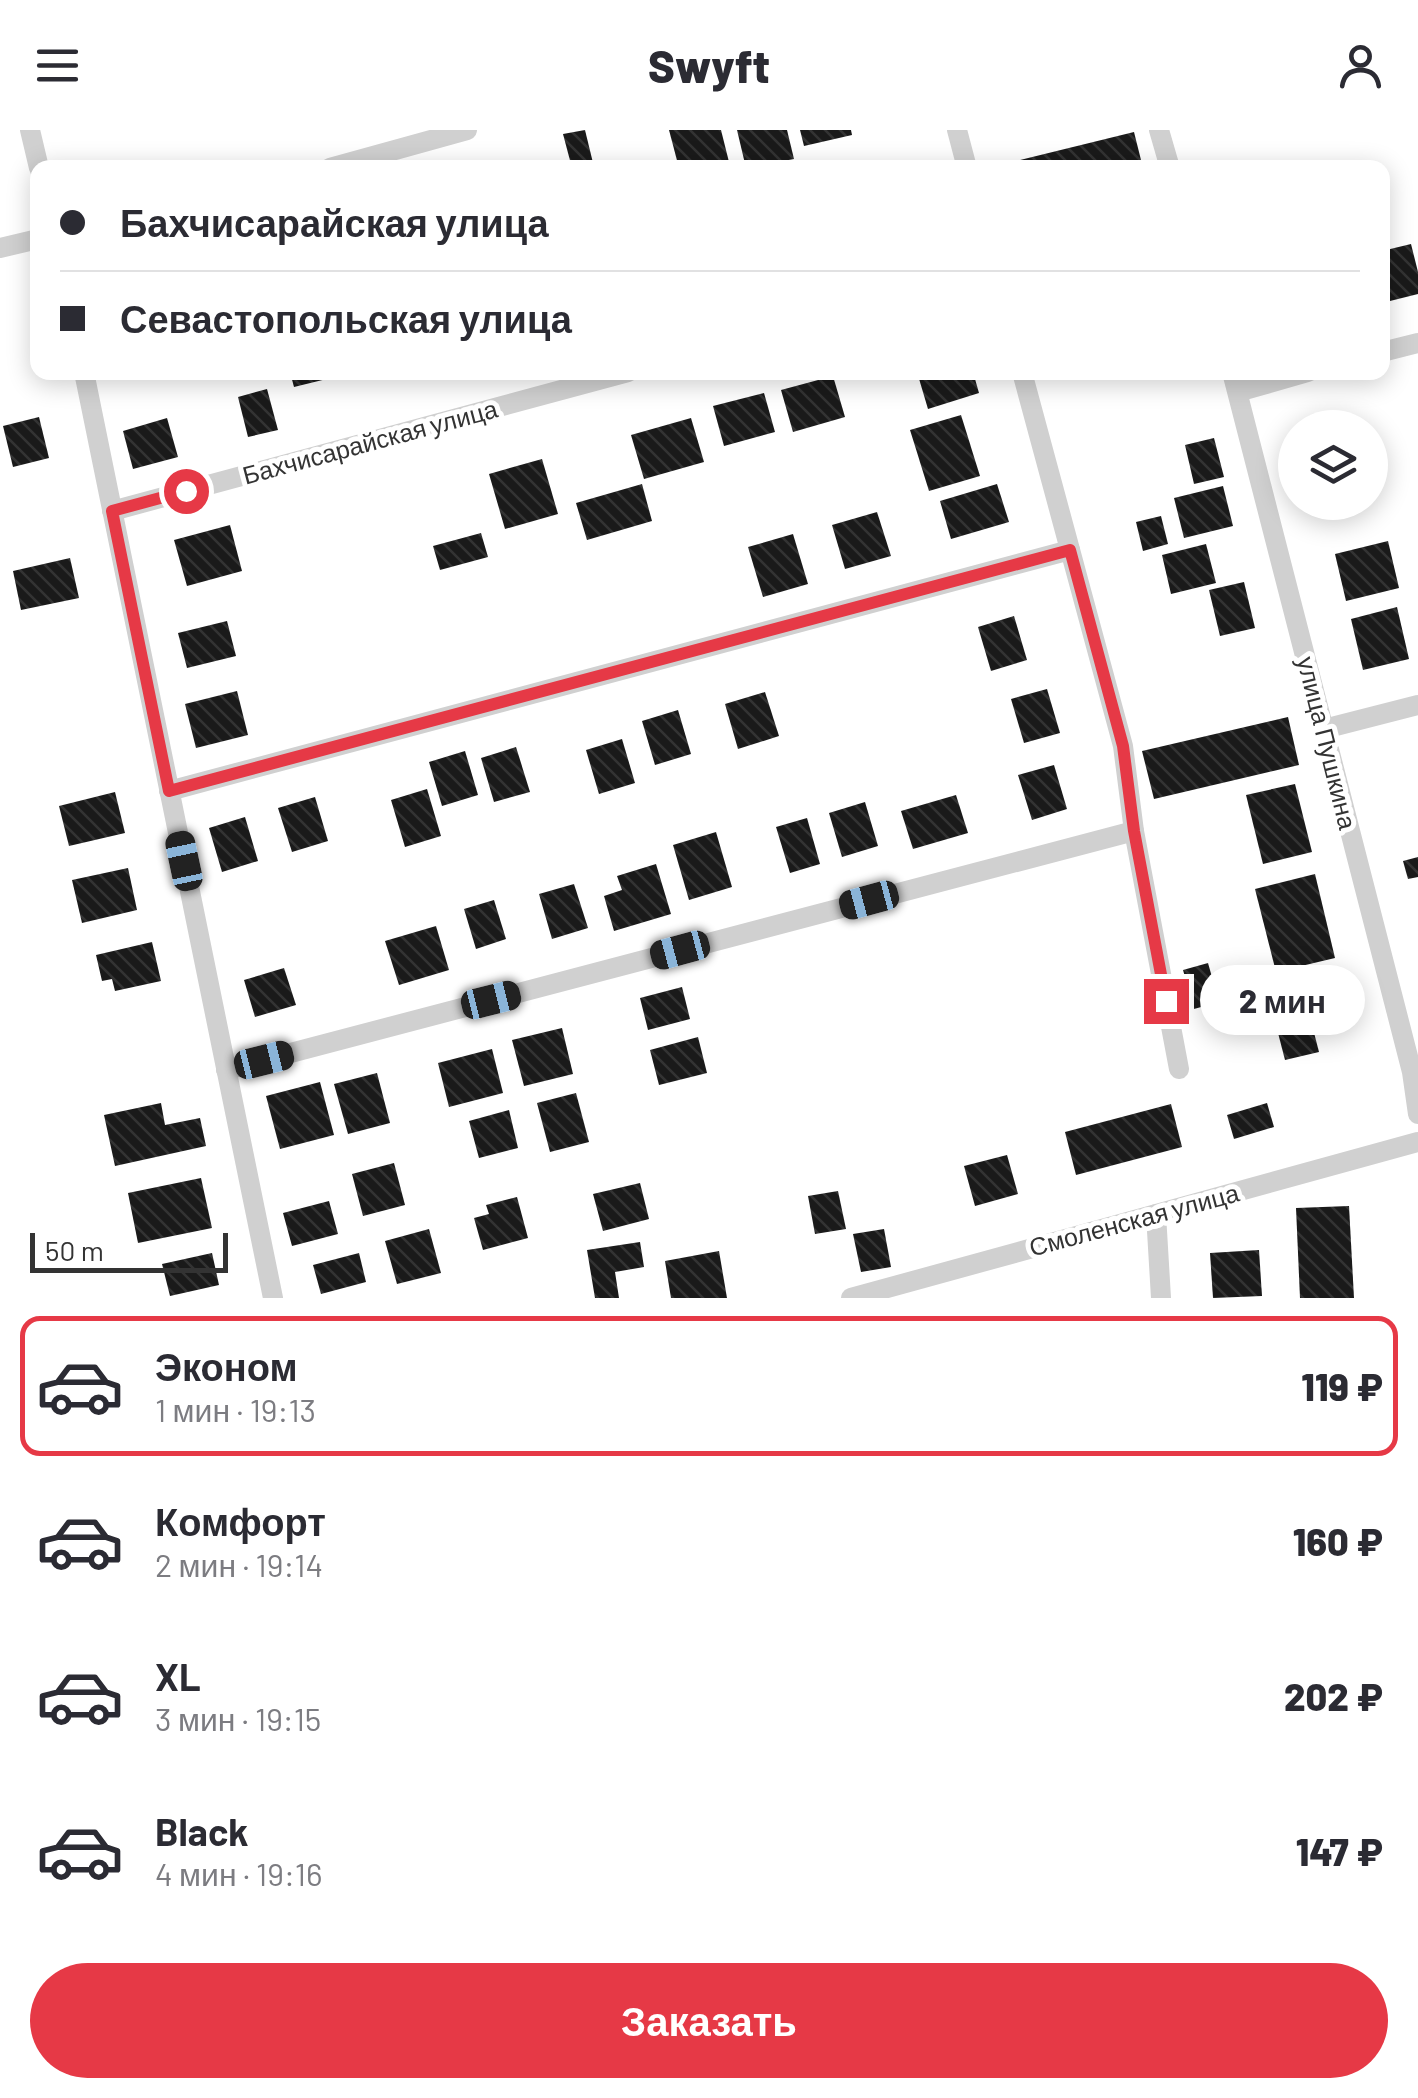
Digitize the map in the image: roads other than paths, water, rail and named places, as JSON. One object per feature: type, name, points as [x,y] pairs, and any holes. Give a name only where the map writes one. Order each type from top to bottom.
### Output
[{"type":"street","points":[[30,130],[37,160]]},
{"type":"street","points":[[359,160],[467,130]]},
{"type":"street","points":[[957,130],[965,160]]},
{"type":"street","points":[[1159,130],[1168,160]]},
{"type":"street","points":[[0,248],[30,240]]},
{"type":"street","points":[[1390,350],[1418,343]]},
{"type":"street","points":[[86,380],[272,1298]]},
{"type":"street","name":"Бахчисарайская улица","points":[[112,511],[598,380]]},
{"type":"street","points":[[1024,380],[1123,746],[1134,831],[1179,1069]]},
{"type":"street","name":"улица Пушкина","points":[[1235,382],[1415,1071],[1418,1114]]},
{"type":"street","points":[[169,791],[1070,550]]},
{"type":"street","points":[[1324,729],[1418,706]]},
{"type":"street","points":[[226,1070],[1134,831]]},
{"type":"street","name":"Смоленская улица","points":[[851,1298],[894,1292],[1418,1142]]},
{"type":"street","points":[[1156,1214],[1161,1298]]}]
